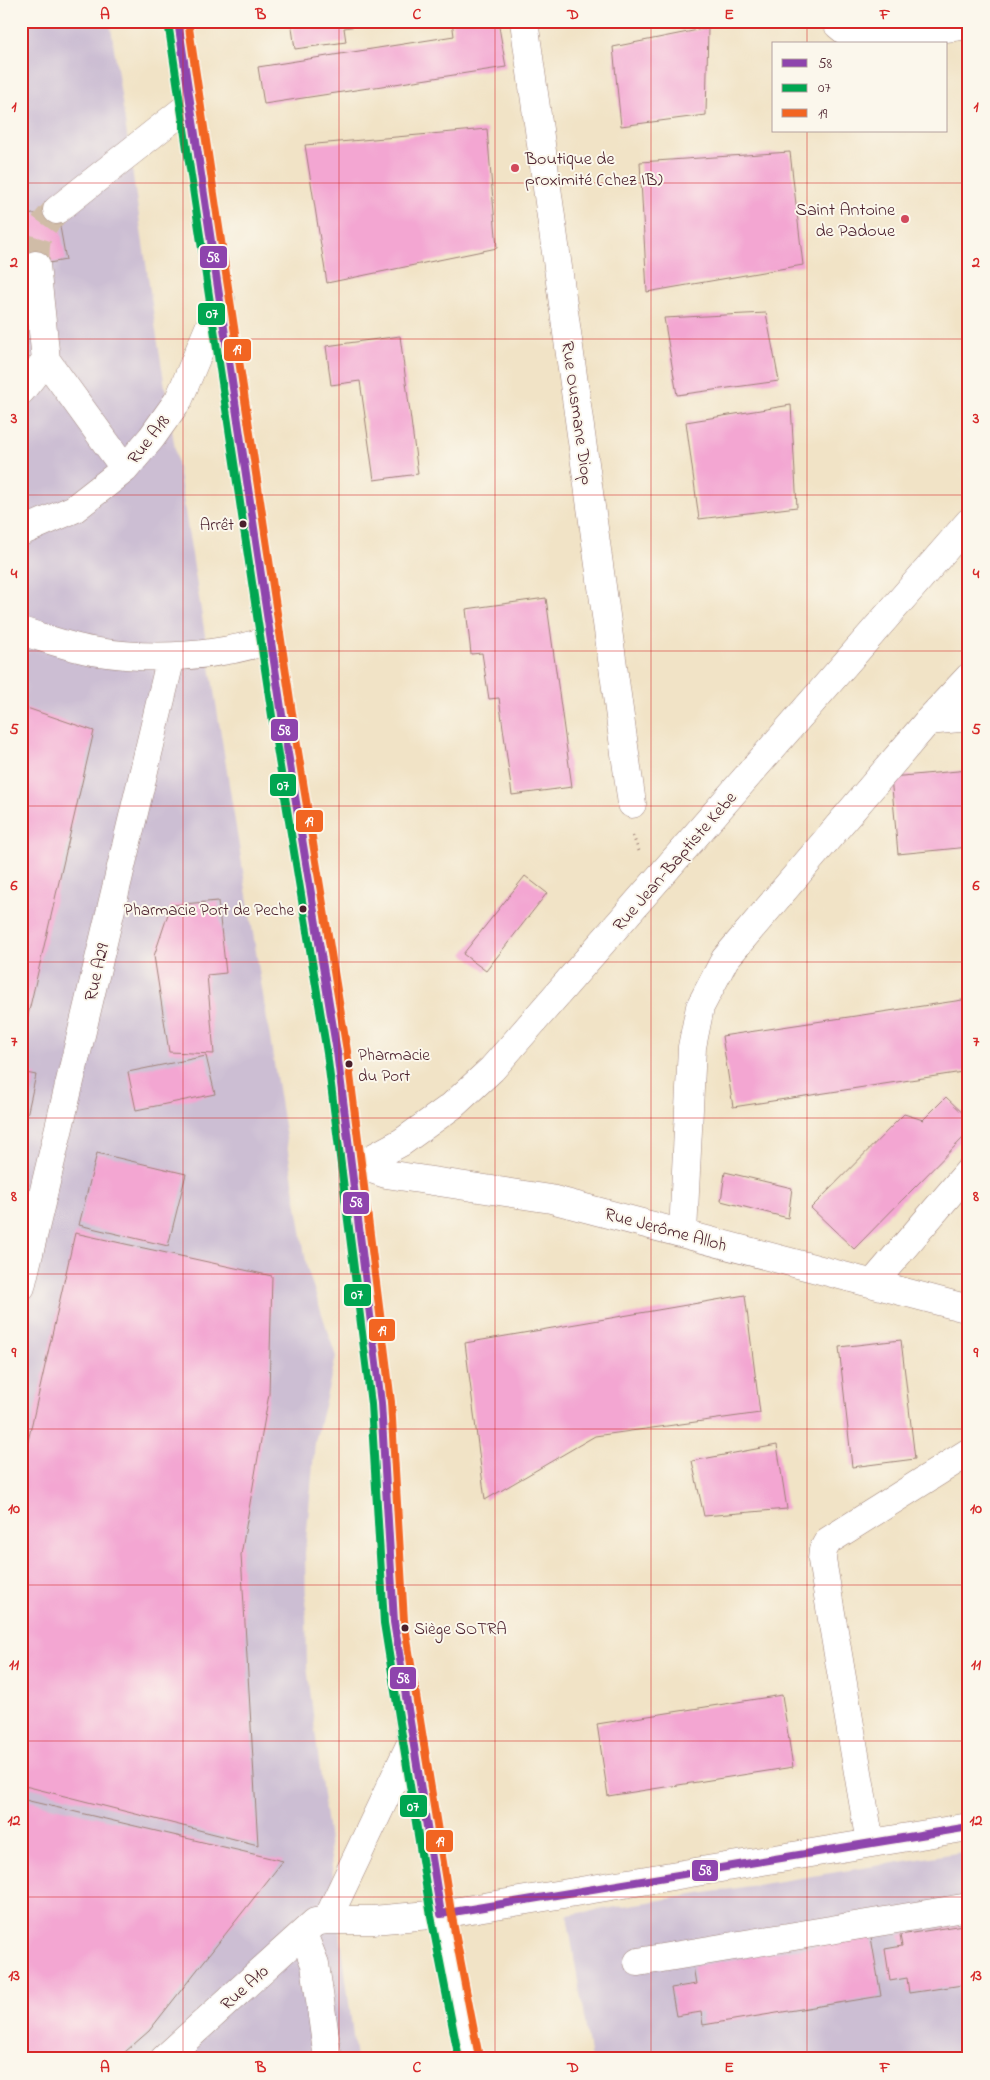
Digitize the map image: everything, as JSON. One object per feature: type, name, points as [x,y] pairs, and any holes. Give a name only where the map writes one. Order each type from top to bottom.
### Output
[{"type":"street","points":[[178,21],[221,298],[270,640],[356,1167],[381,1403],[394,1622],[441,1914],[469,2059]]},
{"type":"street","name":"Rue Ousmane Diop","points":[[524,21],[632,804]]},
{"type":"street","points":[[837,21],[838,25],[849,34],[866,38],[969,25]]},
{"type":"street","points":[[58,210],[191,104]]},
{"type":"street","points":[[36,265],[46,360],[125,469]]},
{"type":"street","name":"Rue A18","points":[[21,532],[74,509],[125,469],[180,399],[221,298]]},
{"type":"street","points":[[21,391],[46,360]]},
{"type":"street","name":"Rue Jean-Baptiste Kebe","points":[[356,1167],[402,1142],[452,1106],[492,1069],[969,522]]},
{"type":"street","points":[[21,632],[90,651],[171,657],[188,657],[216,653],[270,640]]},
{"type":"street","name":"Rue A29","points":[[21,1287],[171,657]]},
{"type":"street","points":[[683,1233],[692,1047],[700,1007],[726,960],[928,721],[969,677]]},
{"type":"street","points":[[928,721],[969,718]]},
{"type":"street","name":"Rue Jerôme Alloh","points":[[356,1167],[386,1174],[551,1199],[969,1309]]},
{"type":"street","points":[[873,1283],[969,1170]]},
{"type":"street","points":[[870,1843],[822,1560],[823,1550],[828,1541],[969,1452]]},
{"type":"street","points":[[326,1920],[412,1741]]},
{"type":"street","name":"Rue A10","points":[[164,2059],[314,1922],[326,1920],[373,1920],[441,1914],[969,1827]]},
{"type":"street","points":[[638,1962],[969,1907]]},
{"type":"street","points":[[303,1934],[315,1964],[328,2059]]},
{"type":"path","points":[[632,804],[632,834],[655,882]]},
{"type":"shaded area","points":[[21,21],[110,21],[156,331],[307,1268],[336,1357],[315,1442],[305,1553],[307,1666],[356,2059],[21,2059]]},
{"type":"shaded area","points":[[969,1851],[969,2059],[591,2059],[567,1915]]},
{"type":"building","points":[[291,21],[370,21],[370,24],[344,28],[346,42],[295,49]]},
{"type":"building","points":[[452,21],[498,21],[506,67],[264,104],[258,67],[454,36]]},
{"type":"building","points":[[708,28],[706,115],[621,126],[613,47]]},
{"type":"building","points":[[487,129],[497,248],[327,283],[305,145]]},
{"type":"building","points":[[790,152],[803,265],[647,292],[640,162]]},
{"type":"building","points":[[57,210],[66,260],[21,268],[21,216]]},
{"type":"building","points":[[766,313],[779,381],[677,395],[664,318]]},
{"type":"building","points":[[400,336],[418,474],[374,480],[360,381],[331,385],[326,346]]},
{"type":"building","points":[[791,405],[797,507],[699,519],[686,422]]},
{"type":"building","points":[[546,598],[572,787],[512,795],[499,698],[489,699],[482,653],[471,654],[466,609]]},
{"type":"building","points":[[21,706],[94,731],[22,1041],[21,1041]]},
{"type":"building","points":[[969,770],[969,847],[898,854],[891,777]]},
{"type":"building","points":[[525,876],[547,893],[486,971],[463,954]]},
{"type":"building","points":[[218,901],[226,973],[207,975],[214,1054],[169,1052],[154,956],[171,905]]},
{"type":"building","points":[[969,999],[969,1071],[733,1107],[722,1036]]},
{"type":"building","points":[[206,1056],[215,1094],[136,1110],[128,1072]]},
{"type":"building","points":[[21,1072],[36,1075],[22,1138],[21,1138]]},
{"type":"building","points":[[946,1097],[969,1119],[969,1132],[854,1249],[811,1208],[904,1114],[923,1120]]},
{"type":"building","points":[[97,1153],[186,1174],[168,1246],[79,1225]]},
{"type":"building","points":[[725,1172],[792,1188],[788,1218],[721,1201]]},
{"type":"building","points":[[75,1233],[272,1276],[269,1394],[241,1555],[258,1845],[21,1785],[21,1472]]},
{"type":"building","points":[[745,1295],[760,1413],[595,1436],[485,1500],[465,1343]]},
{"type":"building","points":[[901,1340],[915,1459],[852,1467],[839,1347]]},
{"type":"building","points":[[777,1445],[787,1509],[704,1516],[692,1461]]},
{"type":"building","points":[[782,1695],[793,1767],[608,1796],[597,1724]]},
{"type":"building","points":[[21,1799],[283,1861],[149,2031],[117,2059],[21,2059]]},
{"type":"building","points":[[969,1924],[969,1984],[909,1993],[907,1978],[890,1981],[885,1949],[902,1946],[900,1935]]},
{"type":"building","points":[[871,1937],[881,1996],[703,2025],[701,2012],[676,2016],[671,1988],[696,1984],[693,1966]]},
{"type":"tunnel","points":[[36,265],[36,248],[39,234],[45,223],[57,210]]},
{"type":"transit line","name":"58","points":[[178,21],[285,735],[337,1052],[381,1403],[394,1622],[441,1914]]},
{"type":"transit line","name":"19","points":[[188,21],[295,733],[347,1051],[391,1402],[404,1621],[451,1912],[479,2057]]},
{"type":"transit line","name":"07","points":[[168,22],[275,736],[327,1053],[371,1404],[384,1623],[431,1916],[459,2059]]},
{"type":"transit line","name":"58","points":[[441,1914],[969,1827]]},
{"type":"place","name":"Boutique de proximité (chez IB)","points":[[515,168]]},
{"type":"place","name":"Saint Antoine de Padoue","points":[[905,219]]},
{"type":"place","name":"Arrêt","points":[[243,524]]},
{"type":"place","name":"Pharmacie Port de Peche","points":[[303,909]]},
{"type":"place","name":"Pharmacie du Port","points":[[349,1064]]},
{"type":"place","name":"Siège SOTRA","points":[[405,1628]]}]
